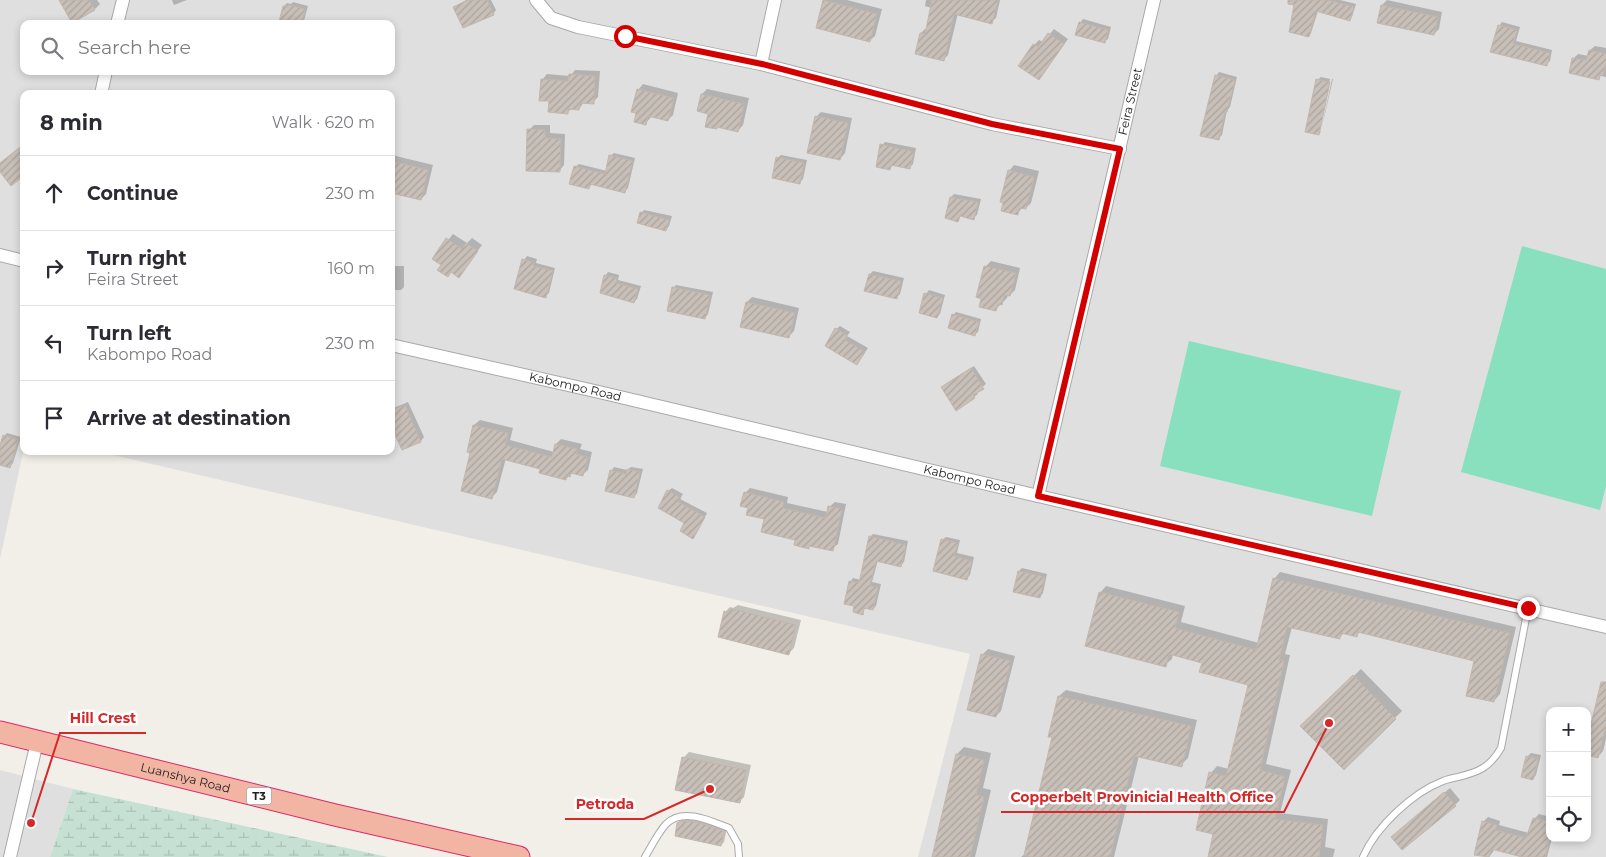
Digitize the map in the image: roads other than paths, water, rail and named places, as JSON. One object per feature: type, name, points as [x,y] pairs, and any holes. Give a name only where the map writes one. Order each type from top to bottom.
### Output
[{"type":"highway","name":"Luanshya Road","points":[[0,732],[335,815],[519,857]]},
{"type":"street","points":[[118,20],[123,0]]},
{"type":"street","points":[[536,0],[551,18],[578,27],[762,64],[992,124],[1120,149]]},
{"type":"street","points":[[762,64],[774,0]]},
{"type":"street","name":"Feira Street","points":[[1038,496],[1154,0]]},
{"type":"street","points":[[102,90],[105,75]]},
{"type":"street","points":[[0,255],[20,260]]},
{"type":"street","name":"Kabompo Road","points":[[395,346],[1606,626]]},
{"type":"street","points":[[10,857],[37,742]]},
{"type":"lane","points":[[1363,857],[1369,844],[1389,820],[1419,794],[1444,780],[1480,770],[1494,760],[1501,748],[1528,608]]},
{"type":"lane","points":[[645,857],[667,823],[681,815],[707,819],[729,828],[738,844],[739,857]]},
{"type":"place","name":"Copperbelt Provinicial Health Office","points":[[1329,723]]},
{"type":"place","name":"Petroda","points":[[710,789]]},
{"type":"place","name":"Hill Crest","points":[[31,823]]}]
